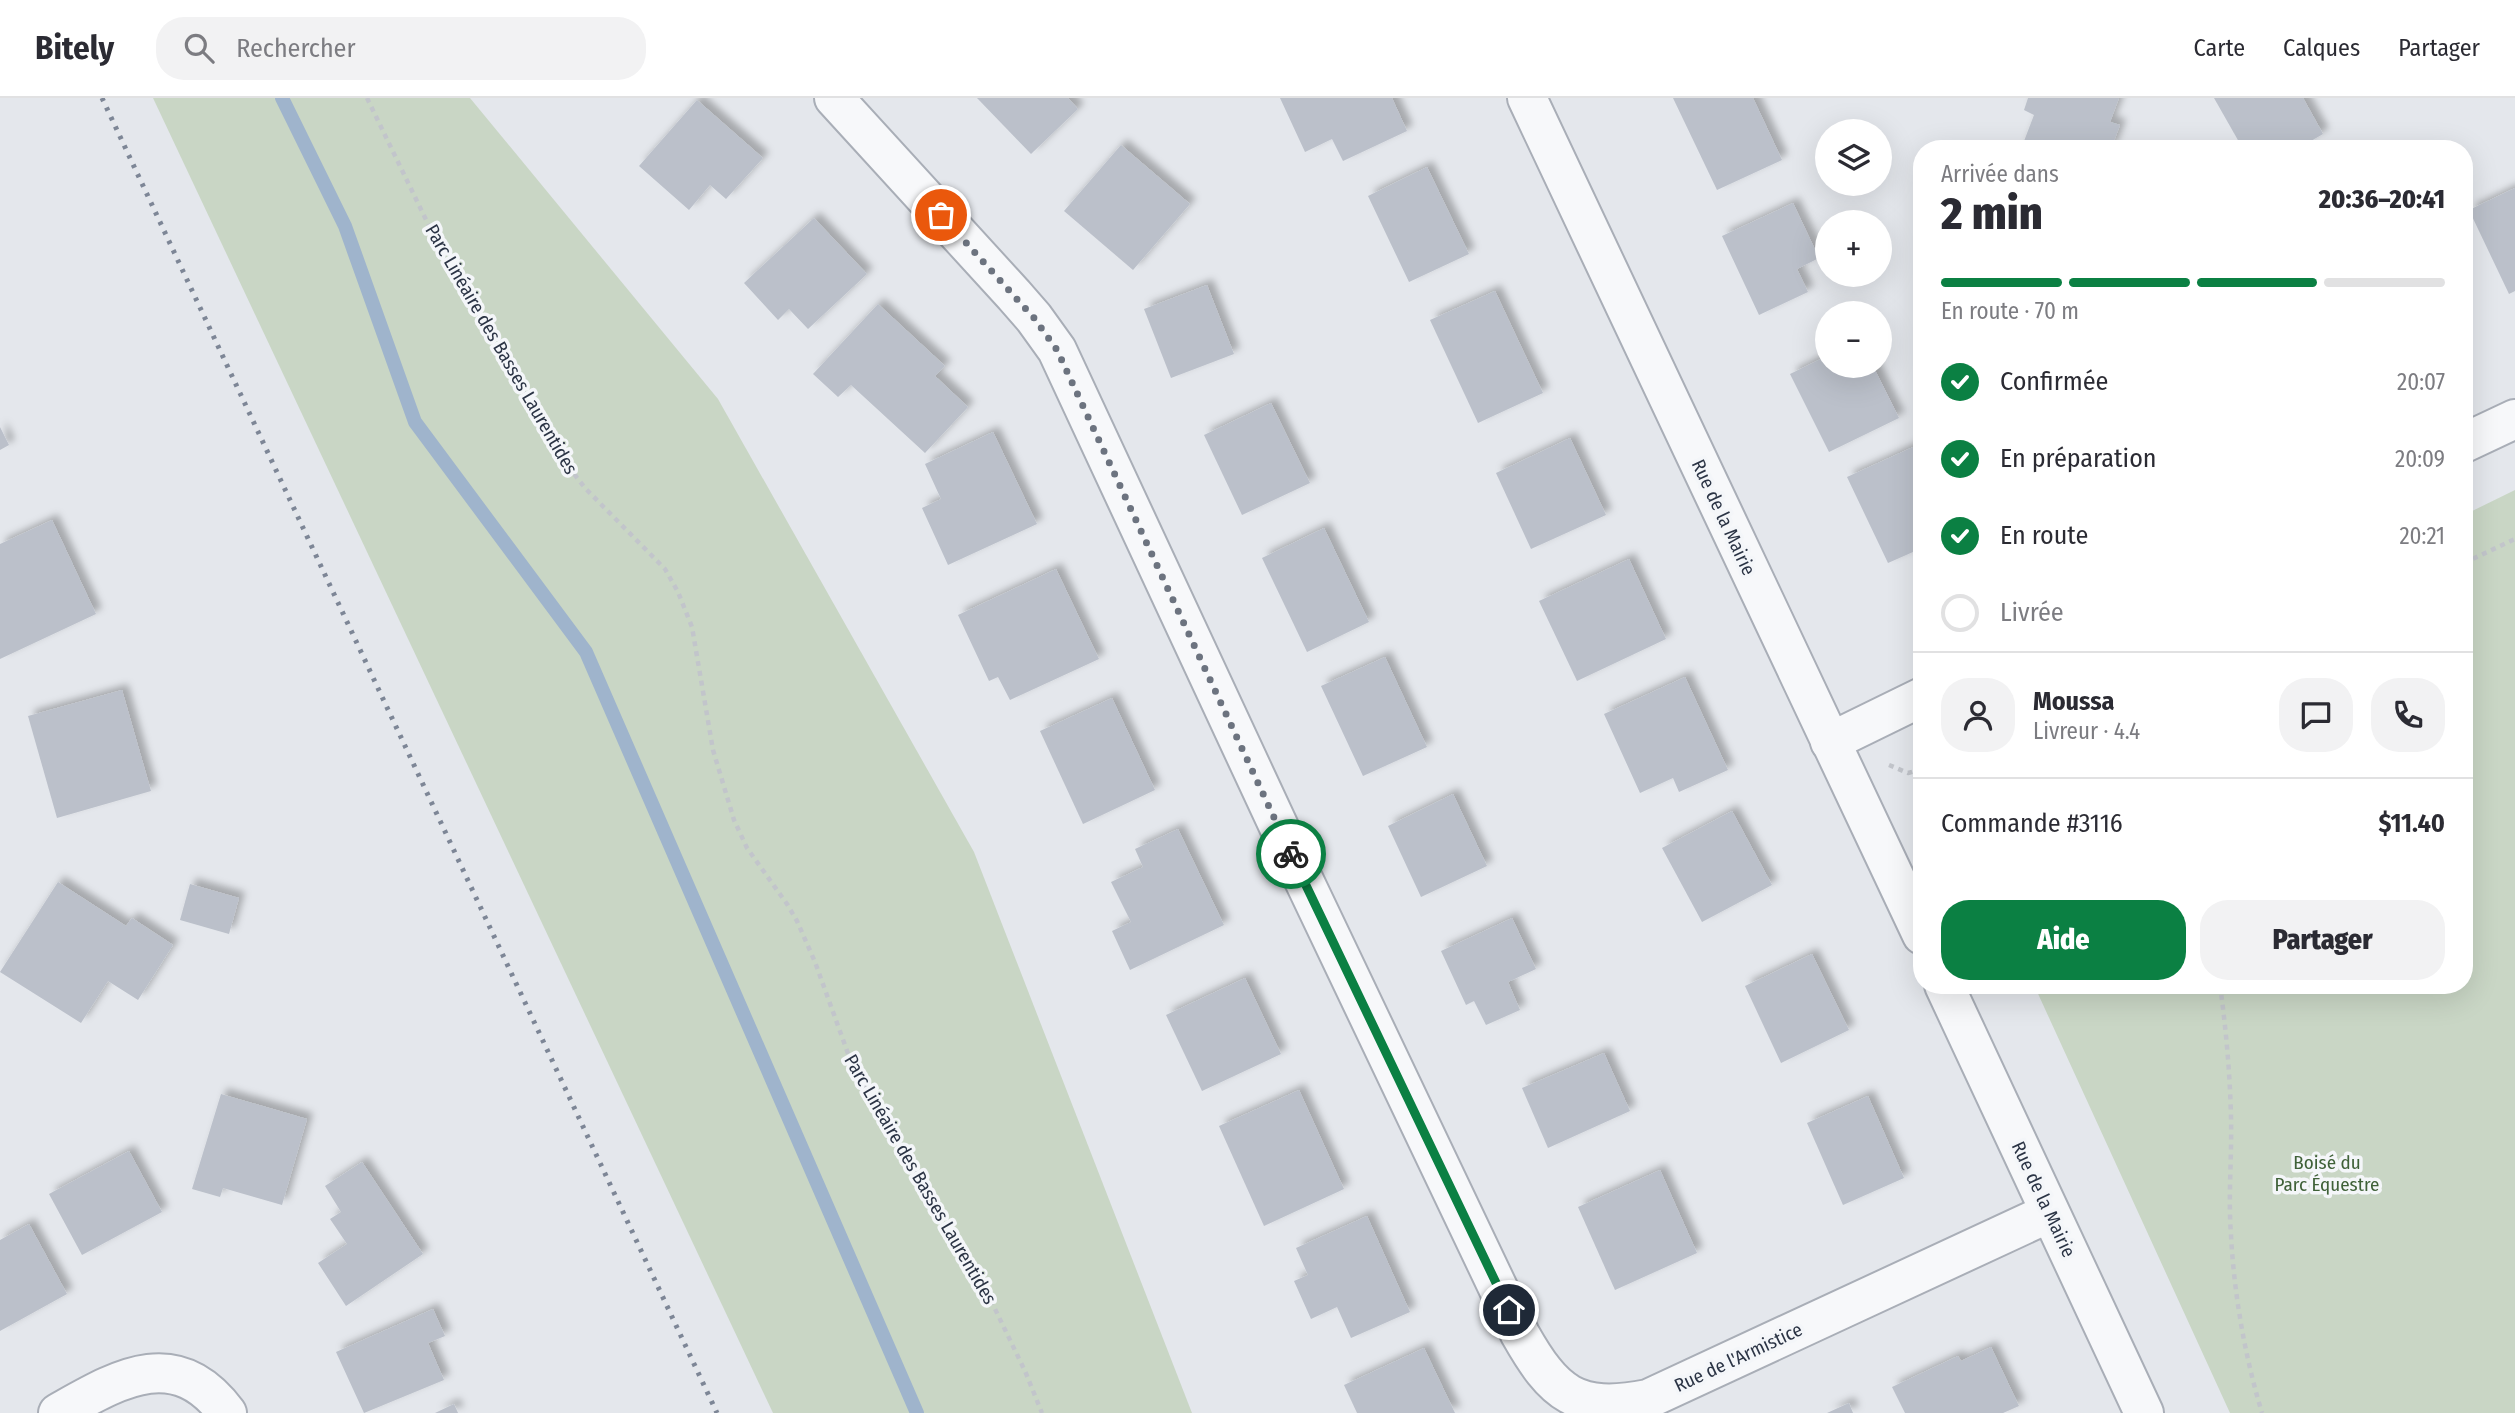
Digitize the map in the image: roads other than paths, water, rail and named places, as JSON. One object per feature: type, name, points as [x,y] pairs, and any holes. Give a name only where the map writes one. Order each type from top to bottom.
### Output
[{"type":"street","name":"Rue de l'Armistice","points":[[834,98],[1014,295],[1057,350],[1298,870],[1514,1322],[1542,1373],[1564,1395],[1592,1405],[1607,1407],[1648,1399],[2049,1213]]},
{"type":"street","name":"Rue de la Mairie","points":[[1527,98],[1913,916]]},
{"type":"street","points":[[2473,439],[2515,419]]},
{"type":"street","points":[[1830,741],[1913,701]]},
{"type":"street","name":"Rue de la Mairie","points":[[1948,994],[2144,1413]]},
{"type":"street","points":[[58,1413],[116,1382],[147,1372],[192,1382],[218,1401],[227,1413]]},
{"type":"waterway","points":[[282,98],[345,226],[415,422],[586,652],[917,1413]]},
{"type":"railway","points":[[102,98],[717,1413]]},
{"type":"park label","name":"Boisé du Parc Équestre","points":[[2327,1173]]}]
